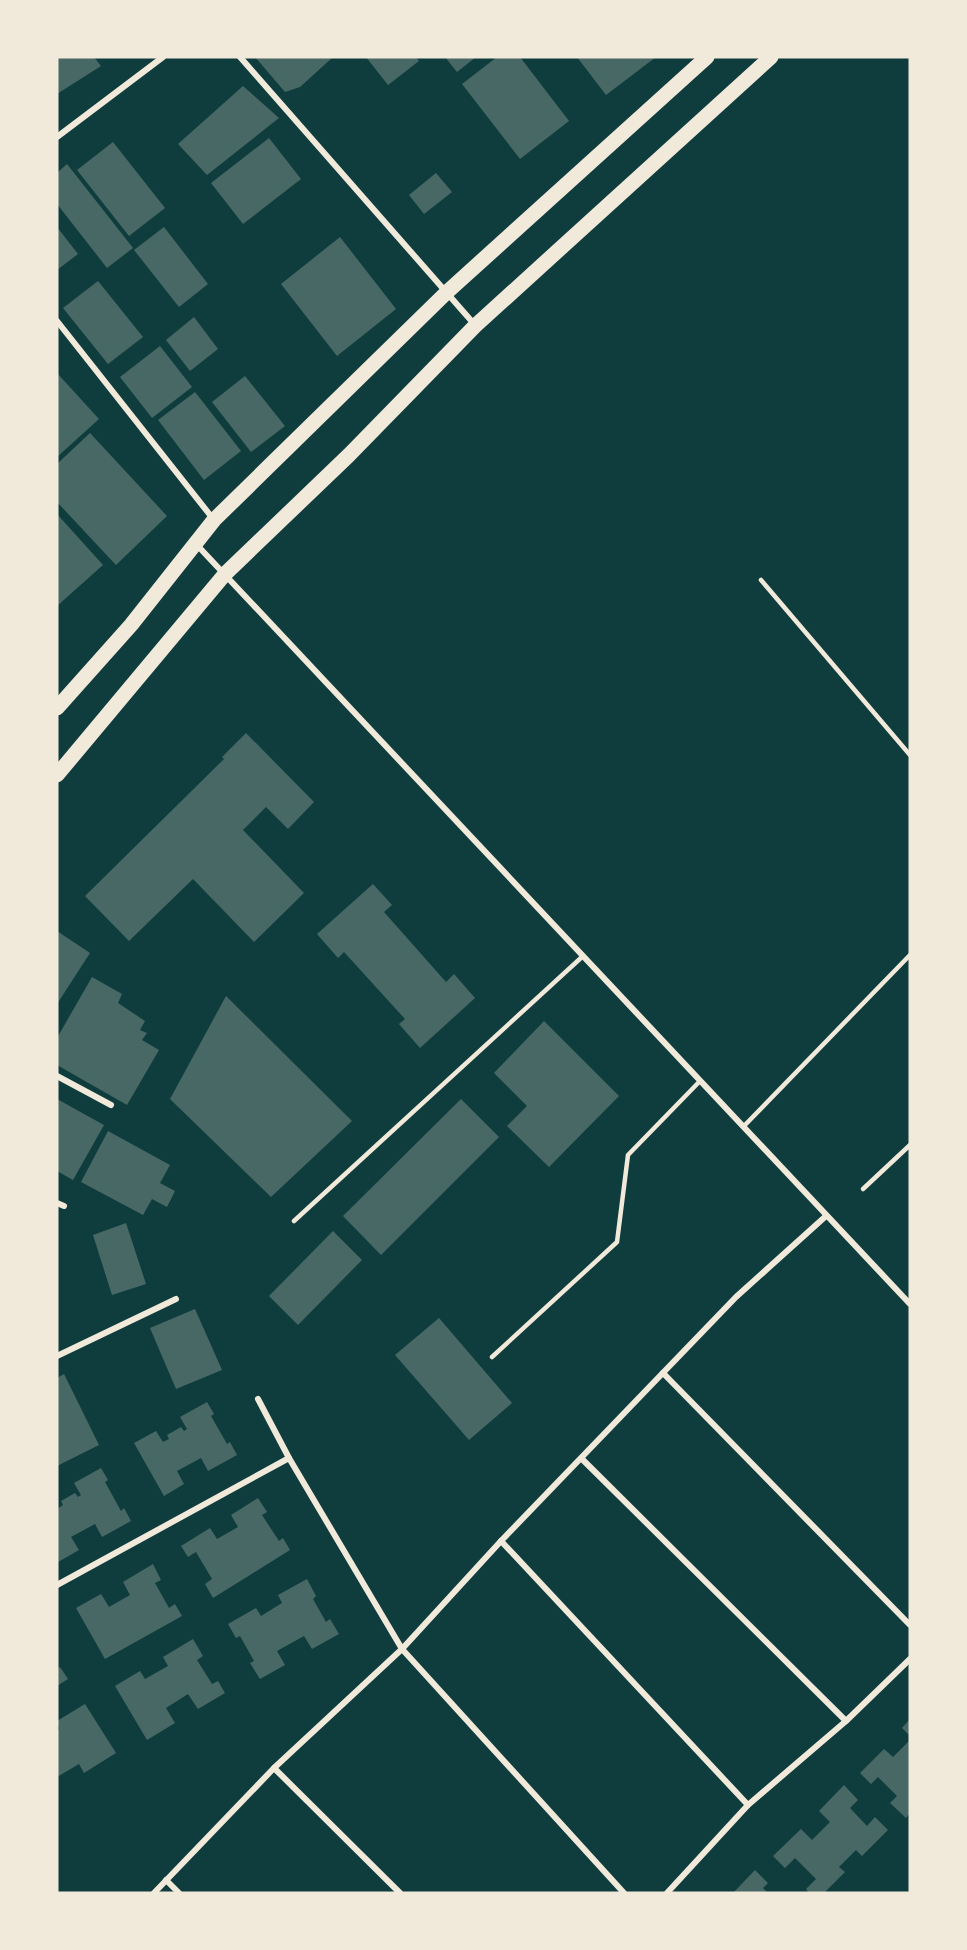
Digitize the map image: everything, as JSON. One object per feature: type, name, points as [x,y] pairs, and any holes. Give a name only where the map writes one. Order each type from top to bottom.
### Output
[{"type":"main road","points":[[57,708],[131,625],[214,520],[446,293],[707,57]]},
{"type":"main road","points":[[57,775],[225,574],[349,455],[475,326],[771,57]]},
{"type":"street","points":[[57,136],[163,57]]},
{"type":"street","points":[[240,57],[475,326]]},
{"type":"street","points":[[57,321],[214,520]]},
{"type":"street","points":[[196,544],[910,1304]]},
{"type":"street","points":[[57,1076],[111,1105]]},
{"type":"street","points":[[154,1893],[274,1768],[402,1649],[501,1541],[736,1297],[826,1216]]},
{"type":"street","points":[[57,1356],[176,1299]]},
{"type":"street","points":[[663,1373],[910,1625]]},
{"type":"street","points":[[258,1399],[289,1458],[402,1649],[624,1893]]},
{"type":"street","points":[[57,1585],[289,1458]]},
{"type":"street","points":[[582,1459],[846,1721]]},
{"type":"street","points":[[501,1541],[748,1805]]},
{"type":"street","points":[[667,1893],[748,1805],[846,1721],[910,1659]]},
{"type":"street","points":[[274,1768],[400,1893]]},
{"type":"street","points":[[166,1880],[179,1893]]},
{"type":"lane","points":[[762,580],[910,755]]},
{"type":"lane","points":[[744,1126],[910,955]]},
{"type":"lane","points":[[294,1221],[583,956]]},
{"type":"lane","points":[[492,1357],[617,1242],[628,1155],[700,1081]]},
{"type":"lane","points":[[863,1189],[910,1145]]},
{"type":"building","points":[[57,57],[94,57],[101,66],[57,94]]},
{"type":"building","points":[[255,57],[333,57],[300,87],[285,92]]},
{"type":"building","points":[[366,57],[416,57],[419,61],[388,85]]},
{"type":"building","points":[[445,57],[476,57],[457,72]]},
{"type":"building","points":[[497,57],[520,57],[569,121],[520,159],[462,84]]},
{"type":"building","points":[[577,57],[656,57],[606,95]]},
{"type":"building","points":[[243,86],[279,118],[207,175],[178,144]]},
{"type":"building","points":[[269,138],[301,179],[243,224],[211,183]]},
{"type":"building","points":[[113,142],[165,208],[129,236],[77,170]]},
{"type":"building","points":[[67,164],[133,248],[107,268],[57,204],[57,173]]},
{"type":"building","points":[[436,173],[452,192],[424,214],[409,195]]},
{"type":"building","points":[[57,227],[78,254],[57,270]]},
{"type":"building","points":[[164,227],[208,284],[179,307],[134,250]]},
{"type":"building","points":[[340,237],[396,309],[337,356],[281,284]]},
{"type":"building","points":[[98,281],[143,337],[108,364],[63,308]]},
{"type":"building","points":[[194,317],[218,349],[190,371],[166,340]]},
{"type":"building","points":[[160,346],[192,387],[152,418],[120,377]]},
{"type":"building","points":[[57,373],[99,419],[57,457]]},
{"type":"building","points":[[245,376],[285,426],[251,452],[212,402]]},
{"type":"building","points":[[195,392],[241,451],[204,480],[158,420]]},
{"type":"building","points":[[90,433],[167,516],[116,565],[57,502],[57,464]]},
{"type":"building","points":[[57,514],[103,565],[57,606]]},
{"type":"building","points":[[246,733],[314,802],[288,829],[266,807],[243,830],[304,893],[254,942],[193,879],[129,941],[85,896],[224,759],[222,757]]},
{"type":"building","points":[[373,884],[392,905],[384,912],[446,982],[454,974],[475,998],[420,1048],[399,1024],[405,1019],[344,952],[338,958],[317,934]]},
{"type":"building","points":[[57,931],[90,953],[57,1004]]},
{"type":"building","points":[[92,977],[122,994],[118,1003],[145,1021],[140,1030],[147,1033],[142,1040],[159,1050],[127,1105],[57,1065],[57,1038]]},
{"type":"building","points":[[226,996],[352,1121],[271,1197],[170,1099]]},
{"type":"building","points":[[544,1021],[619,1096],[549,1167],[507,1126],[527,1106],[494,1073]]},
{"type":"building","points":[[57,1099],[104,1125],[73,1180],[57,1171]]},
{"type":"building","points":[[461,1099],[499,1137],[381,1255],[343,1216]]},
{"type":"building","points":[[108,1131],[170,1165],[160,1183],[175,1191],[167,1207],[152,1199],[143,1215],[81,1182]]},
{"type":"building","points":[[126,1223],[146,1284],[112,1295],[93,1235]]},
{"type":"building","points":[[333,1231],[362,1260],[298,1325],[269,1296]]},
{"type":"building","points":[[195,1309],[222,1370],[176,1389],[150,1328]]},
{"type":"building","points":[[439,1318],[512,1403],[469,1440],[395,1355]]},
{"type":"building","points":[[64,1374],[99,1445],[57,1466],[57,1378]]},
{"type":"building","points":[[207,1402],[214,1414],[211,1416],[227,1444],[230,1442],[237,1455],[208,1471],[201,1458],[177,1471],[184,1484],[164,1496],[134,1443],[156,1431],[163,1442],[169,1439],[167,1435],[181,1427],[184,1431],[187,1429],[180,1417]]},
{"type":"building","points":[[101,1468],[108,1480],[105,1482],[121,1511],[124,1508],[131,1521],[102,1537],[95,1524],[71,1537],[79,1550],[58,1562],[57,1509],[63,1505],[61,1501],[75,1493],[78,1497],[81,1495],[74,1483]]},
{"type":"building","points":[[258,1498],[267,1512],[262,1515],[279,1541],[283,1538],[290,1550],[213,1598],[205,1584],[212,1579],[196,1552],[188,1557],[181,1546],[210,1528],[217,1539],[238,1527],[231,1515]]},
{"type":"building","points":[[153,1564],[161,1580],[155,1583],[169,1608],[175,1604],[182,1616],[105,1659],[76,1608],[101,1594],[109,1607],[130,1595],[123,1582]]},
{"type":"building","points":[[307,1579],[316,1596],[313,1599],[326,1622],[330,1619],[339,1634],[312,1649],[304,1636],[277,1651],[285,1665],[260,1679],[250,1663],[254,1661],[240,1636],[236,1638],[228,1624],[256,1608],[261,1616],[282,1603],[278,1595]]},
{"type":"building","points":[[193,1639],[203,1656],[197,1660],[212,1684],[218,1681],[225,1693],[198,1709],[188,1694],[166,1708],[175,1723],[147,1740],[115,1686],[140,1671],[145,1679],[168,1666],[163,1657]]},
{"type":"building","points":[[60,1667],[68,1679],[57,1686],[57,1669]]},
{"type":"building","points":[[85,1704],[116,1753],[84,1773],[79,1764],[57,1777],[57,1730],[59,1729],[57,1721]]},
{"type":"building","points":[[910,1719],[910,1736],[902,1728]]},
{"type":"building","points":[[910,1740],[910,1813],[906,1818],[890,1803],[897,1796],[878,1777],[871,1784],[860,1773],[884,1749],[893,1757]]},
{"type":"building","points":[[844,1785],[858,1800],[850,1808],[867,1826],[875,1817],[888,1830],[862,1856],[856,1850],[839,1867],[845,1872],[824,1893],[809,1893],[806,1889],[816,1879],[795,1858],[785,1868],[773,1856],[801,1829],[812,1840],[830,1822],[819,1811]]},
{"type":"building","points":[[755,1870],[768,1883],[763,1888],[768,1893],[733,1893]]}]
